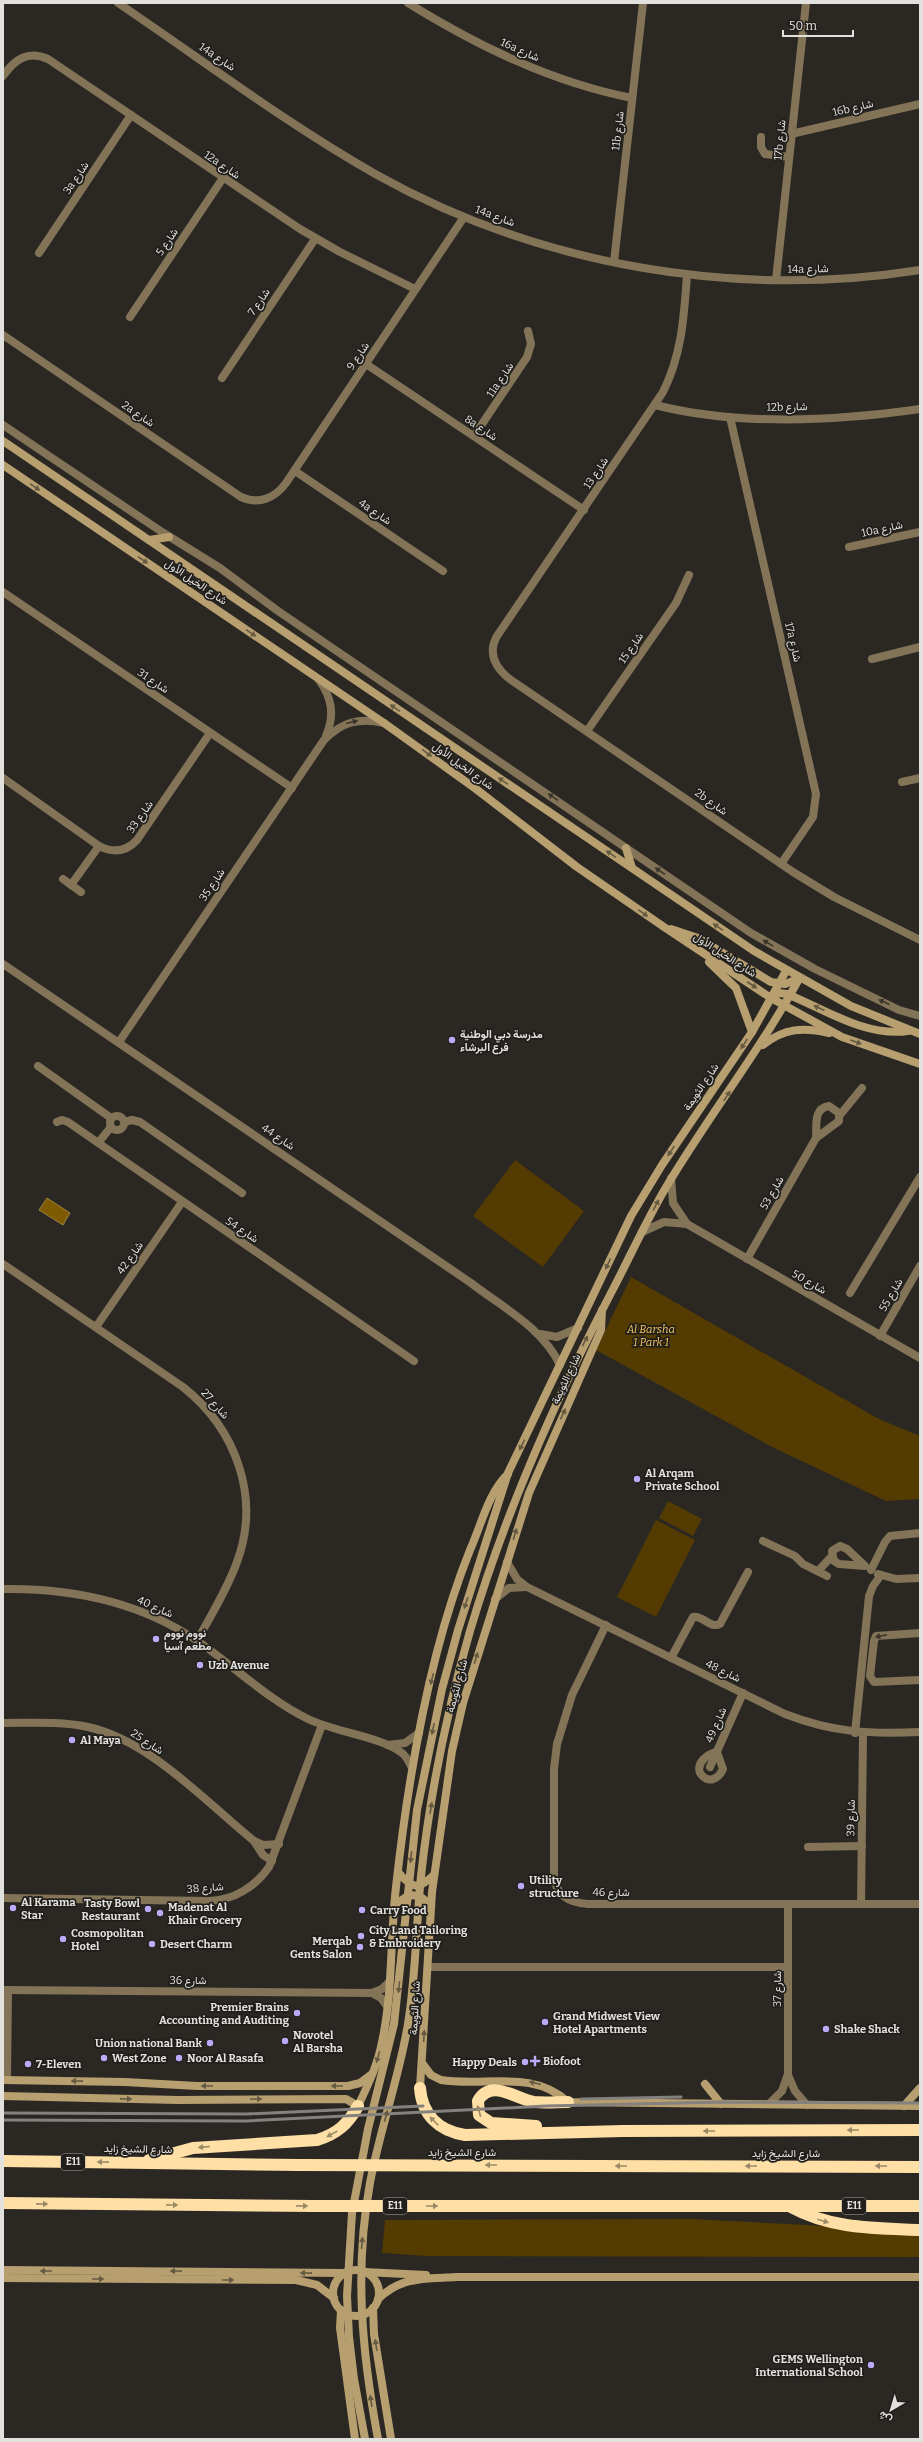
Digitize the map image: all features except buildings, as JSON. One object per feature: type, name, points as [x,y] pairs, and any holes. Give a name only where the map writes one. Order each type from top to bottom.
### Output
[{"type":"highway","points":[[420,2088],[423,2106],[433,2121],[456,2134],[623,2131],[920,2130]]},
{"type":"highway","points":[[568,2102],[534,2102],[494,2090],[480,2096],[477,2105],[479,2115],[491,2123],[623,2131]]},
{"type":"highway","points":[[142,2162],[193,2148],[317,2140],[341,2128],[358,2106]]},
{"type":"highway","name":"شارع الشيخ زايد","points":[[3,2161],[920,2166]]},
{"type":"highway","name":"E11","points":[[3,2204],[305,2206],[920,2206]]},
{"type":"highway","points":[[788,2205],[808,2216],[840,2225],[920,2230]]},
{"type":"street","name":"14a شارع","points":[[118,3],[351,160],[407,191],[464,216],[520,237],[614,262],[687,275],[776,280],[866,278],[920,270]]},
{"type":"street","name":"16a شارع","points":[[408,3],[485,47],[532,68],[571,83],[632,98]]},
{"type":"street","name":"11b شارع","points":[[614,262],[643,3]]},
{"type":"street","name":"17b شارع","points":[[776,280],[806,3]]},
{"type":"street","name":"12a شارع","points":[[3,76],[13,62],[22,56],[33,55],[48,59],[315,239],[415,289]]},
{"type":"street","name":"16b شارع","points":[[791,134],[920,104]]},
{"type":"street","name":"3a شارع","points":[[39,253],[131,115]]},
{"type":"street","points":[[761,137],[761,147],[765,154],[789,157]]},
{"type":"street","name":"شارع 5","points":[[130,317],[223,178]]},
{"type":"street","name":"شارع 9","points":[[263,500],[282,489],[295,471],[464,216]]},
{"type":"street","name":"شارع 7","points":[[222,378],[315,239]]},
{"type":"street","name":"شارع 13","points":[[498,668],[492,652],[494,641],[655,405],[669,380],[678,353],[687,275]]},
{"type":"street","name":"11a شارع","points":[[474,436],[528,357],[531,344],[528,331]]},
{"type":"street","name":"2a شارع","points":[[3,335],[241,497],[252,501],[263,500]]},
{"type":"street","name":"8a شارع","points":[[366,364],[584,510]]},
{"type":"street","name":"12b شارع","points":[[655,405],[692,414],[730,417],[840,417],[920,409]]},
{"type":"street","name":"17a شارع","points":[[730,417],[816,794],[813,817],[781,864]]},
{"type":"street","points":[[3,425],[169,537],[220,568],[278,612],[782,952],[899,1010],[920,1016]]},
{"type":"street","name":"شارع الخيل الأول","points":[[3,441],[786,972],[851,1006],[909,1031],[920,1034]]},
{"type":"street","name":"شارع الخيل الأول","points":[[3,465],[384,723],[476,789],[577,867],[771,998],[842,1036],[920,1064]]},
{"type":"street","name":"4a شارع","points":[[295,471],[443,571]]},
{"type":"street","name":"10a شارع","points":[[849,547],[920,532]]},
{"type":"street","points":[[149,540],[169,537]]},
{"type":"street","name":"شارع 15","points":[[587,731],[676,603],[689,575]]},
{"type":"street","name":"شارع 31","points":[[3,592],[292,788]]},
{"type":"street","points":[[872,659],[920,647]]},
{"type":"street","name":"2b شارع","points":[[498,668],[511,680],[781,864],[834,897],[920,940]]},
{"type":"street","name":"شارع 35","points":[[119,1042],[324,740],[331,722],[332,708],[327,693],[318,679]]},
{"type":"street","name":"شارع 35","points":[[324,740],[337,728],[353,722],[371,720],[384,723]]},
{"type":"street","name":"شارع 33","points":[[3,778],[99,846],[112,851],[119,851],[132,846],[210,733]]},
{"type":"street","points":[[902,782],[920,778]]},
{"type":"street","points":[[71,884],[99,846]]},
{"type":"street","points":[[626,848],[632,868]]},
{"type":"street","points":[[63,879],[81,892]]},
{"type":"street","points":[[664,927],[698,938],[766,979],[779,984],[790,984],[799,979]]},
{"type":"street","points":[[689,944],[736,988],[752,1032]]},
{"type":"street","name":"شارع 44","points":[[3,964],[402,1234],[537,1333],[552,1348],[560,1365]]},
{"type":"street","name":"شارع الثويمة","points":[[358,2106],[373,2074],[383,2040],[398,1872],[412,1768],[419,1733],[446,1624],[464,1567],[495,1492],[508,1473],[640,1198],[752,1032],[786,972]]},
{"type":"street","name":"شارع الثويمة","points":[[378,2439],[362,2332],[360,2279],[364,2218],[381,2134],[407,2026],[412,1991],[421,1877],[438,1764],[455,1689],[490,1571],[534,1452],[602,1310],[671,1178],[759,1048],[799,979]]},
{"type":"street","points":[[771,998],[779,994],[790,995],[872,1029],[891,1032],[909,1031]]},
{"type":"street","points":[[759,1048],[777,1036],[795,1030],[810,1029],[842,1036]]},
{"type":"street","points":[[38,1066],[112,1118],[113,1128],[101,1145]]},
{"type":"street","points":[[816,1138],[837,1124],[840,1115],[862,1088]]},
{"type":"street","points":[[816,1138],[817,1115],[820,1109],[832,1107],[840,1115]]},
{"type":"street","points":[[112,1118],[119,1116],[124,1122]]},
{"type":"street","points":[[124,1122],[132,1120],[140,1122],[242,1193]]},
{"type":"street","name":"شارع 54","points":[[57,1122],[66,1121],[414,1361]]},
{"type":"street","points":[[113,1128],[122,1128],[124,1122]]},
{"type":"street","name":"شارع 53","points":[[747,1259],[816,1138]]},
{"type":"street","points":[[850,1293],[920,1177]]},
{"type":"street","name":"شارع 50","points":[[671,1178],[673,1203],[687,1224]]},
{"type":"street","name":"شارع 42","points":[[96,1327],[182,1202]]},
{"type":"street","name":"شارع 50","points":[[642,1232],[664,1222],[687,1224],[920,1358]]},
{"type":"street","name":"شارع 27","points":[[3,1264],[200,1400],[226,1434],[242,1472],[247,1510],[242,1546],[230,1578],[197,1641]]},
{"type":"street","name":"شارع 55","points":[[880,1336],[920,1266]]},
{"type":"street","name":"شارع الثويمة","points":[[420,2088],[434,1875],[452,1751],[463,1703],[494,1599],[536,1473],[601,1330],[602,1310]]},
{"type":"street","name":"شارع 44","points":[[537,1333],[557,1337],[578,1328]]},
{"type":"street","name":"شارع الثويمة","points":[[365,2439],[354,2379],[349,2337],[348,2282],[352,2213],[368,2129],[394,2024],[399,1990],[409,1873],[425,1767],[442,1689],[478,1566],[503,1494],[508,1473]]},
{"type":"street","points":[[868,1568],[890,1536],[920,1533]]},
{"type":"street","points":[[763,1541],[794,1556],[827,1576]]},
{"type":"street","points":[[818,1571],[832,1556],[834,1549],[843,1546],[868,1568],[881,1575],[896,1579],[920,1578]]},
{"type":"street","points":[[832,1556],[839,1564],[868,1568]]},
{"type":"street","name":"شارع 48","points":[[507,1562],[517,1578],[527,1587],[796,1718],[859,1733],[920,1732]]},
{"type":"street","points":[[671,1658],[693,1617],[698,1617],[714,1626],[720,1624],[748,1572]]},
{"type":"street","name":"شارع 39","points":[[861,1904],[862,1846],[859,1733],[869,1596],[873,1586],[881,1575]]},
{"type":"street","points":[[494,1599],[509,1588],[527,1587]]},
{"type":"street","name":"شارع 40","points":[[3,1589],[47,1589],[102,1599],[154,1617],[197,1641],[286,1707],[322,1725],[387,1745],[404,1755],[412,1768]]},
{"type":"street","name":"شارع 46","points":[[606,1625],[572,1695],[557,1744],[554,1769],[554,1875],[558,1891],[572,1902],[583,1903],[920,1904]]},
{"type":"street","points":[[920,1633],[876,1636],[874,1641],[870,1676],[874,1682],[920,1680]]},
{"type":"street","name":"شارع 49","points":[[710,1766],[743,1693]]},
{"type":"street","name":"شارع 25","points":[[3,1723],[74,1725],[100,1730],[130,1742],[157,1760],[254,1842],[263,1855],[272,1861]]},
{"type":"street","name":"شارع 38","points":[[3,1898],[215,1901],[236,1895],[253,1885],[262,1877],[272,1861],[322,1725]]},
{"type":"street","name":"شارع 40","points":[[387,1745],[405,1743],[419,1733]]},
{"type":"street","points":[[254,1842],[263,1845],[278,1844]]},
{"type":"street","points":[[808,1847],[862,1846]]},
{"type":"street","points":[[398,1872],[406,1881],[414,1885],[423,1884],[434,1875]]},
{"type":"street","points":[[395,1906],[404,1897],[414,1894],[423,1898],[431,1907]]},
{"type":"street","name":"شارع 37","points":[[769,2104],[782,2091],[788,2074],[788,1904]]},
{"type":"street","points":[[428,1967],[788,1967]]},
{"type":"street","points":[[372,1993],[382,1989],[389,1982]]},
{"type":"street","points":[[5,1990],[4,2082],[125,2082],[197,2086],[348,2086],[360,2083],[373,2074]]},
{"type":"street","name":"شارع 36","points":[[5,1990],[372,1993]]},
{"type":"street","points":[[372,1993],[381,1998],[386,2005]]},
{"type":"street","points":[[422,2063],[431,2075],[441,2080],[530,2082],[551,2089],[568,2102],[920,2106]]},
{"type":"street","name":"شارع 37","points":[[788,2074],[795,2091],[807,2105]]},
{"type":"street","points":[[705,2084],[721,2104]]},
{"type":"street","points":[[904,2106],[920,2088]]},
{"type":"street","points":[[3,2096],[178,2100],[343,2099],[349,2100],[358,2106]]},
{"type":"street","points":[[3,2270],[345,2273],[358,2271],[456,2277]]},
{"type":"street","points":[[364,2272],[375,2280],[378,2286],[378,2299]]},
{"type":"street","points":[[334,2298],[337,2281],[345,2273]]},
{"type":"street","points":[[391,2439],[374,2334],[373,2308],[378,2299],[388,2289],[401,2282],[416,2279],[456,2277],[920,2277]]},
{"type":"street","points":[[3,2278],[296,2280],[317,2285],[334,2298],[341,2310],[340,2328],[355,2439]]},
{"type":"street","points":[[341,2310],[357,2316],[373,2308]]},
{"type":"green space","points":[[515,1160],[584,1211],[543,1267],[473,1216]]},
{"type":"green space","name":"Al Barsha 1 Park 1","points":[[631,1277],[879,1419],[920,1436],[920,1499],[886,1501],[772,1447],[596,1350]]},
{"type":"green space","points":[[668,1501],[702,1519],[693,1536],[659,1518]]},
{"type":"green space","points":[[656,1520],[695,1540],[656,1617],[617,1597]]},
{"type":"green space","points":[[692,2219],[920,2231],[920,2257],[427,2256],[382,2253],[385,2220]]},
{"type":"shaded area","points":[[47,1198],[70,1213],[63,1225],[39,1210]]},
{"type":"railway","points":[[581,2099],[681,2097]]},
{"type":"railway","points":[[3,2120],[246,2121],[546,2106],[724,2102],[920,2103]]},
{"type":"railway","points":[[3,2113],[247,2114],[423,2106]]},
{"type":"place","name":"مدرسة دبي الوطنية فرع البرشاء","points":[[452,1040]]},
{"type":"place","name":"Al Arqam Private School","points":[[637,1479]]},
{"type":"place","name":"نووم نووم مطعم آسيا","points":[[156,1639]]},
{"type":"place","name":"Uzb Avenue","points":[[200,1665]]},
{"type":"place","name":"Al Maya","points":[[72,1740]]},
{"type":"place","name":"Utility structure","points":[[521,1886]]},
{"type":"place","name":"Al Karama Star","points":[[13,1908]]},
{"type":"place","name":"Tasty Bowl Restaurant","points":[[148,1909]]},
{"type":"place","name":"Carry Food","points":[[362,1910]]},
{"type":"place","name":"Madenat Al Khair Grocery","points":[[160,1913]]},
{"type":"place","name":"City Land Tailoring & Embroidery","points":[[361,1936]]},
{"type":"place","name":"Cosmopolitan Hotel","points":[[63,1939]]},
{"type":"place","name":"Desert Charm","points":[[152,1944]]},
{"type":"place","name":"Merqab Gents Salon","points":[[360,1947]]},
{"type":"place","name":"Premier Brains Accounting and Auditing","points":[[297,2013]]},
{"type":"place","name":"Grand Midwest View Hotel Apartments","points":[[545,2022]]},
{"type":"place","name":"Shake Shack","points":[[826,2029]]},
{"type":"place","name":"Novotel Al Barsha","points":[[285,2041]]},
{"type":"place","name":"Union national Bank","points":[[210,2043]]},
{"type":"place","name":"West Zone","points":[[104,2058]]},
{"type":"place","name":"Noor Al Rasafa","points":[[179,2058]]},
{"type":"place","name":"Biofoot","points":[[535,2061]]},
{"type":"place","name":"Happy Deals","points":[[525,2062]]},
{"type":"place","name":"7-Eleven","points":[[28,2064]]},
{"type":"place","name":"GEMS Wellington International School","points":[[871,2365]]}]
